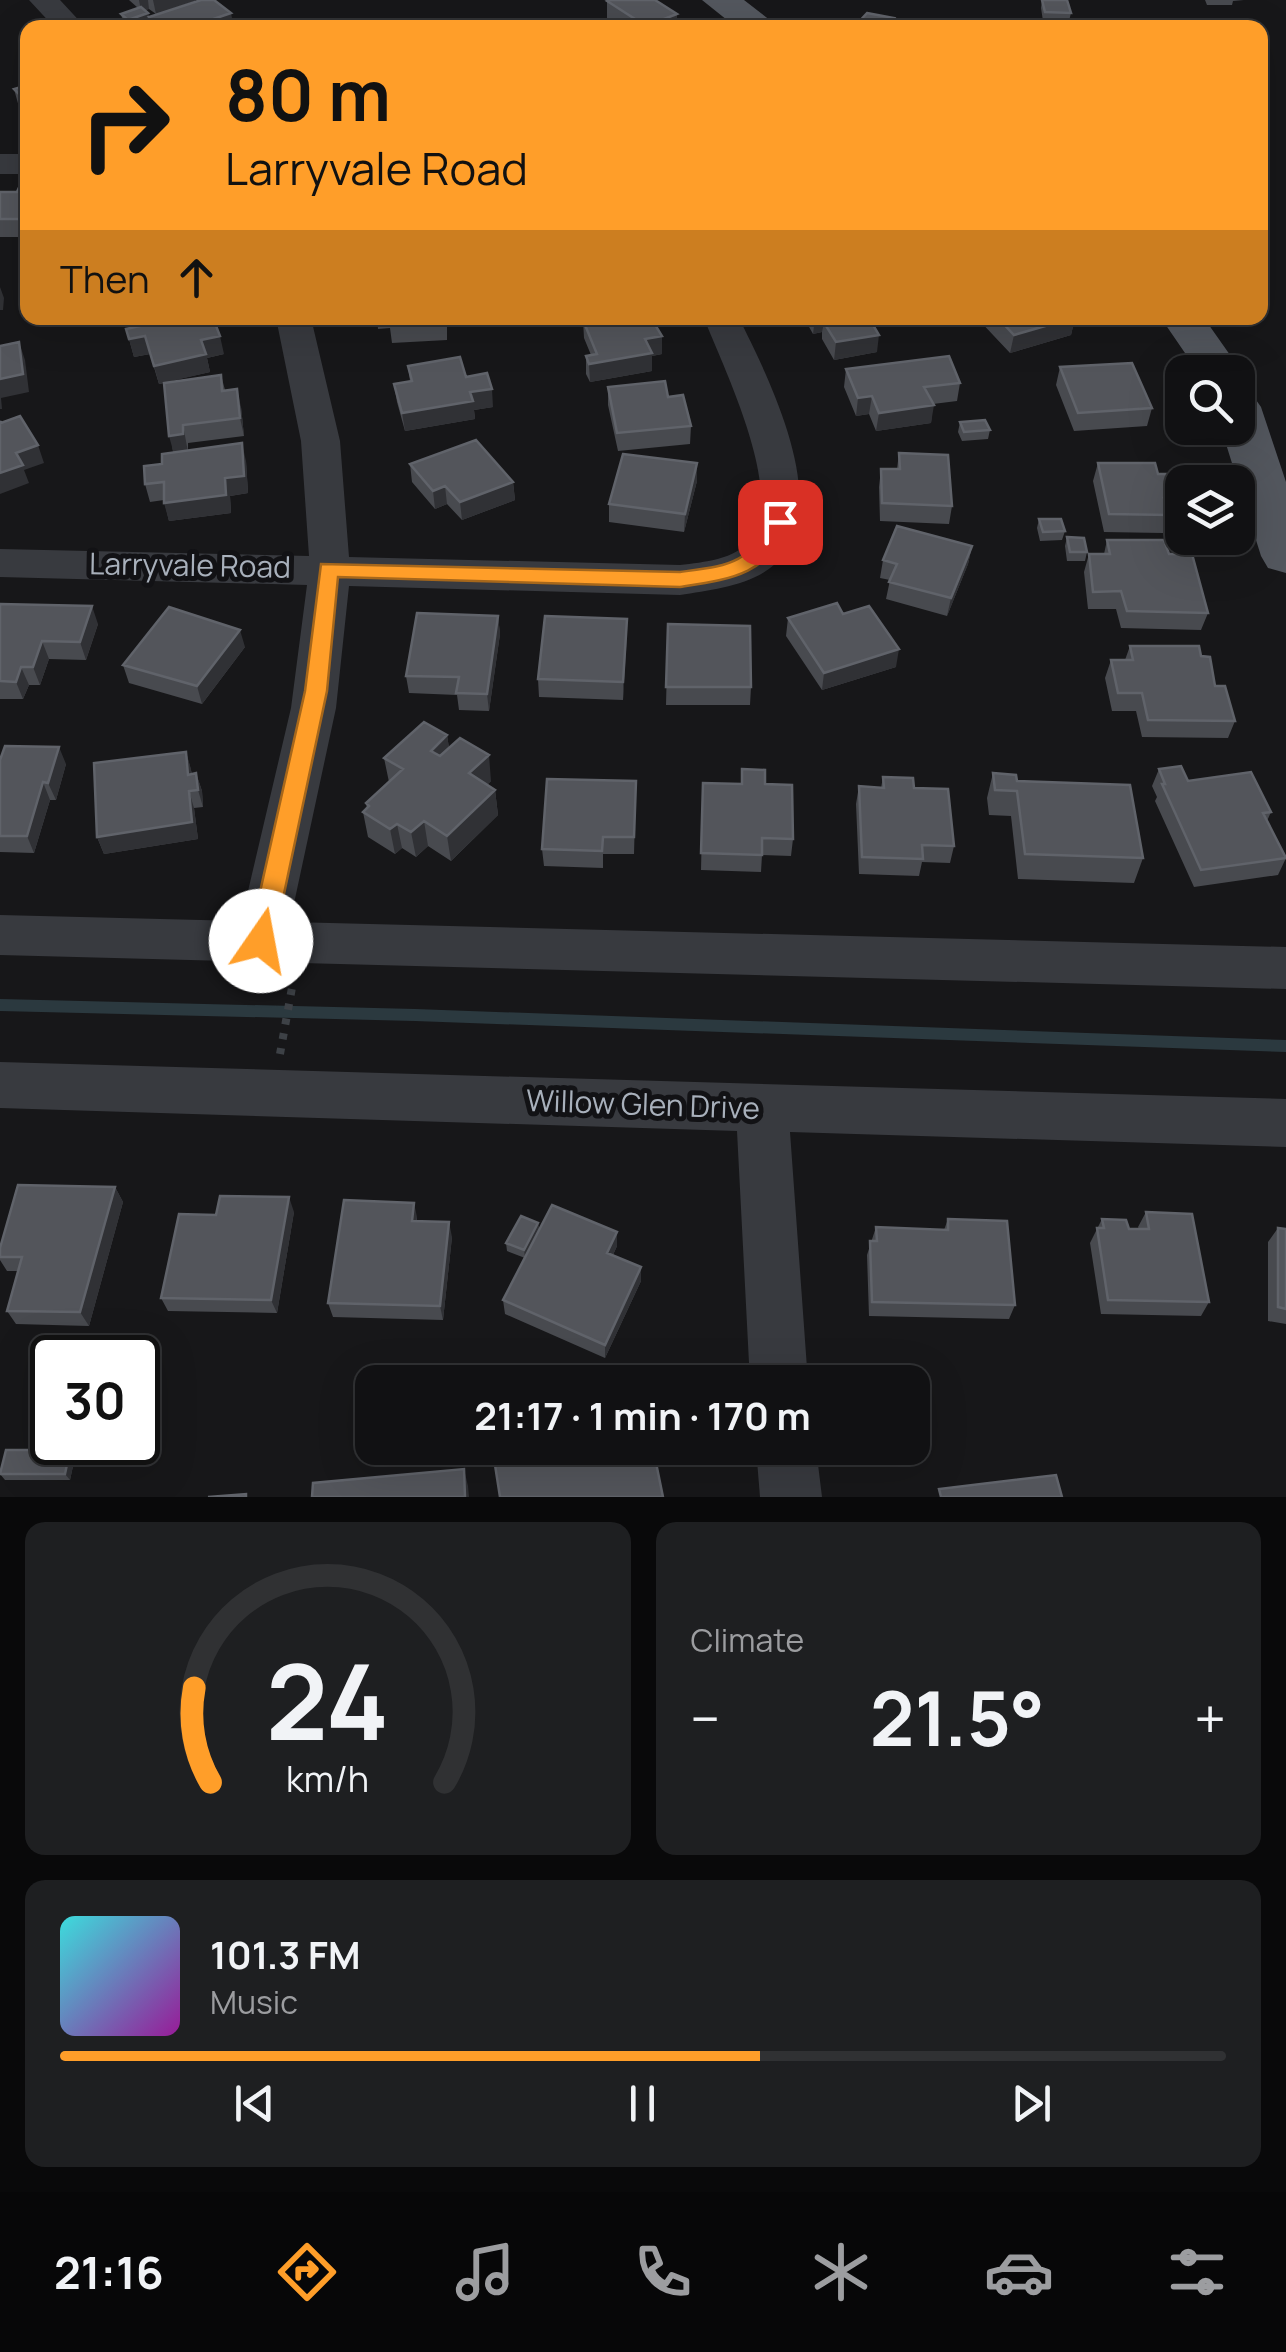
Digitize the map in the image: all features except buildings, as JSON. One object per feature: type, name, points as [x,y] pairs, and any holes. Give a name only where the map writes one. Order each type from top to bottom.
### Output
[{"type":"main road","points":[[720,0],[750,20]]},
{"type":"main road","points":[[1187,325],[1208,355]]},
{"type":"main road","points":[[1255,442],[1274,482],[1286,556]]},
{"type":"street","points":[[43,0],[64,20]]},
{"type":"street","points":[[261,941],[316,691],[329,569],[320,430],[295,325]]},
{"type":"street","name":"Larryvale Road","points":[[0,563],[680,580],[718,574],[750,563],[772,542],[780,522],[782,495],[753,391],[724,325]]},
{"type":"street","points":[[0,936],[1286,968]]},
{"type":"street","name":"Willow Glen Drive","points":[[0,1085],[1286,1123]]},
{"type":"street","points":[[762,1109],[778,1365]]},
{"type":"street","points":[[787,1465],[790,1497]]},
{"type":"path","points":[[283,1034],[290,998]]},
{"type":"waterway","points":[[0,1005],[415,1015],[1286,1046]]},
{"type":"route","points":[[261,941],[316,691],[329,569],[680,580],[718,574],[750,563],[772,542],[780,522]]}]
